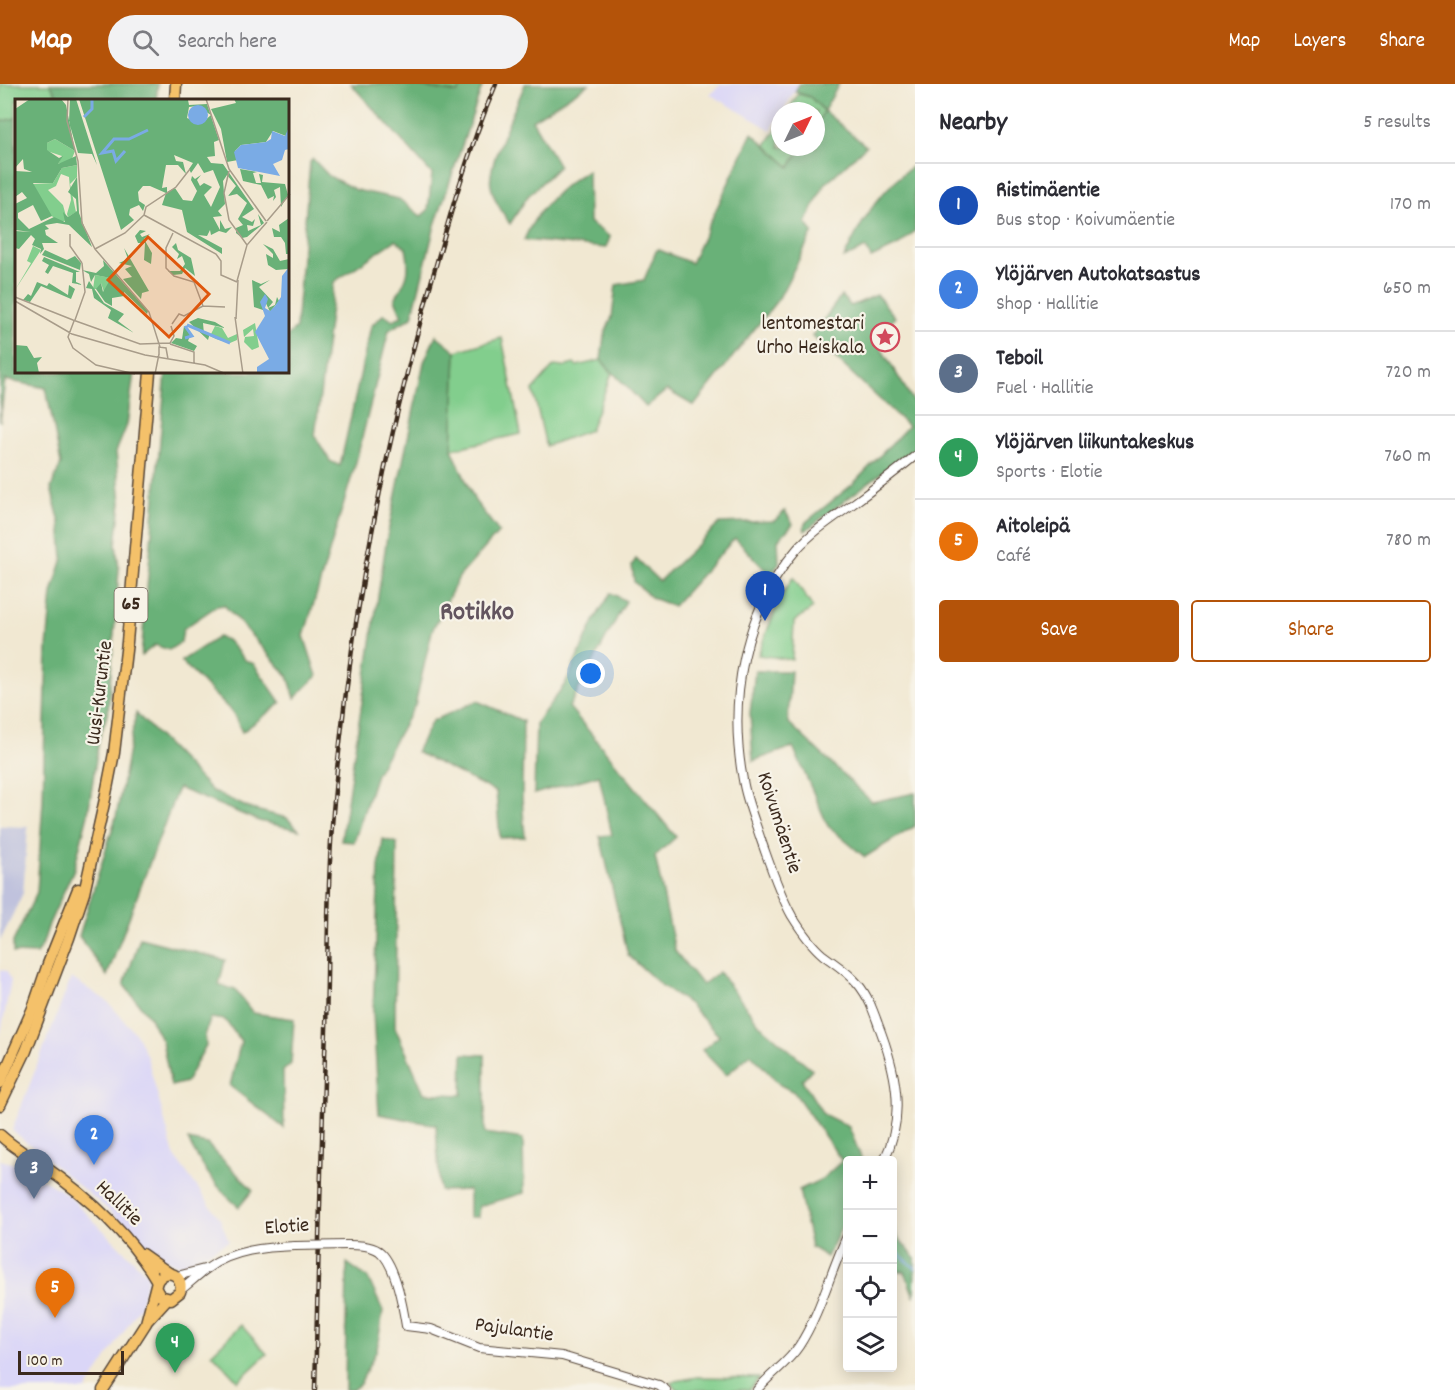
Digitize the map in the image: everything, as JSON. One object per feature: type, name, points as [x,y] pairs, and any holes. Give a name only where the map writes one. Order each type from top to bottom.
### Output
[{"type":"main road","points":[[175,99],[176,84]]},
{"type":"main road","name":"Uusi-Kuruntie","points":[[0,1105],[26,1051],[69,938],[105,799],[128,642],[150,374]]},
{"type":"main road","name":"Uusi-Kuruntie","points":[[0,1083],[33,1008],[77,892],[87,874]]},
{"type":"main road","name":"Hallitie","points":[[0,1135],[5,1144],[42,1166],[78,1193],[139,1252],[173,1275]]},
{"type":"main road","name":"Hallitie","points":[[139,1252],[156,1285]]},
{"type":"main road","points":[[103,1390],[146,1323],[167,1299],[178,1295],[182,1289],[181,1282],[173,1275],[164,1274],[156,1285],[146,1323]]},
{"type":"main road","points":[[156,1285],[160,1296],[167,1299]]},
{"type":"street","name":"Koivumäentie","points":[[886,1156],[891,1145],[896,1110],[896,1083],[890,1053],[866,995],[847,973],[822,954],[807,937],[792,916],[772,871],[742,779],[738,730],[739,683],[743,658],[757,616],[779,574],[796,550],[828,522],[915,456]]},
{"type":"street","name":"Elotie","points":[[182,1289],[208,1268],[229,1257],[246,1252],[295,1246],[347,1245],[373,1248]]},
{"type":"street","points":[[757,1390],[795,1352],[807,1331],[843,1246]]},
{"type":"street","name":"Pajulantie","points":[[373,1248],[380,1252],[388,1263],[399,1294],[406,1326],[431,1329],[479,1348],[562,1356],[658,1385],[666,1390]]},
{"type":"street","name":"Elotie","points":[[173,1275],[208,1268]]},
{"type":"shaded area","points":[[722,84],[799,84],[788,102],[771,102],[771,130],[710,94]]},
{"type":"shaded area","points":[[0,826],[28,827],[23,893],[0,941]]},
{"type":"shaded area","points":[[0,970],[7,971],[11,981],[0,1037]]},
{"type":"shaded area","points":[[71,978],[107,1001],[137,1035],[147,1057],[174,1155],[220,1219],[229,1241],[183,1266],[160,1258],[106,1208],[12,1130]]},
{"type":"shaded area","points":[[0,1160],[19,1165],[68,1195],[148,1275],[141,1305],[86,1390],[0,1390]]},
{"type":"green space","points":[[0,84],[50,84],[59,99],[15,99],[15,118],[0,122]]},
{"type":"green space","points":[[50,84],[158,84],[156,99],[59,99]]},
{"type":"green space","points":[[351,84],[404,84],[458,93],[462,84],[483,84],[435,225],[412,317],[389,330],[356,462],[304,636],[317,676],[295,698],[288,676],[224,605],[217,606],[183,629],[181,642],[169,650],[155,645],[141,656],[166,374],[290,374],[290,333],[296,328],[310,162],[313,159],[329,176],[356,190],[399,199],[421,216],[428,210],[432,174]],"holes":[[[396,240],[406,248],[407,275],[395,299],[402,316],[393,320],[384,314],[371,326],[340,466],[330,461],[315,436],[334,282]]]},
{"type":"green space","points":[[404,84],[462,84],[459,93]]},
{"type":"green space","points":[[525,84],[589,84],[532,120],[559,166],[528,196],[510,224],[494,196],[491,177],[497,150]]},
{"type":"green space","points":[[799,84],[839,84],[825,109],[825,102],[815,102],[810,97],[795,92]]},
{"type":"green space","points":[[798,94],[810,97],[815,102],[793,102]]},
{"type":"green space","points":[[825,112],[866,146],[824,185],[806,223],[813,232],[779,298],[694,406],[667,390],[646,407],[601,360],[604,336],[612,317],[616,285],[644,280],[657,249],[691,263],[752,133],[771,150],[771,156],[778,156],[790,167],[797,156],[825,156]]},
{"type":"green space","points":[[15,118],[15,374],[134,374],[127,425],[116,452],[121,502],[116,544],[119,569],[108,712],[99,739],[88,814],[74,869],[49,924],[42,946],[36,954],[13,953],[13,942],[37,892],[43,800],[47,648],[52,593],[63,558],[60,523],[51,488],[61,464],[46,388],[5,380],[0,422],[0,122]]},
{"type":"green space","points":[[771,137],[771,150],[766,145]]},
{"type":"green space","points":[[778,156],[797,156],[790,167]]},
{"type":"green space","points":[[915,164],[915,231],[899,245],[871,258],[866,248],[844,258],[873,206],[891,184]]},
{"type":"green space","points":[[588,170],[589,222],[610,237],[606,248],[524,240],[535,219],[550,200],[568,183]]},
{"type":"green space","points":[[877,295],[895,317],[876,340],[915,404],[915,445],[913,449],[805,531],[806,522],[853,484],[908,426],[812,336],[841,296],[851,306]]},
{"type":"green space","points":[[436,335],[456,351],[452,449],[475,501],[499,532],[459,577],[432,631],[415,705],[376,774],[354,842],[341,841],[387,537],[424,362]]},
{"type":"green space","points":[[502,338],[521,434],[452,449],[456,351]]},
{"type":"green space","points":[[601,360],[612,373],[590,430],[546,446],[533,390],[554,366],[563,367],[574,364],[577,366]]},
{"type":"green space","points":[[785,511],[793,524],[778,540],[779,563],[771,576],[735,538],[673,606],[652,598],[634,582],[632,565],[636,559],[659,581],[720,523],[774,521]]},
{"type":"green space","points":[[793,577],[813,608],[794,622],[792,660],[758,655],[778,602]]},
{"type":"green space","points":[[611,593],[626,601],[569,707],[676,837],[655,856],[675,951],[702,985],[719,972],[760,1025],[812,1069],[802,1080],[823,1114],[849,1127],[860,1156],[843,1156],[843,1224],[827,1257],[811,1247],[799,1190],[822,1179],[842,1161],[794,1092],[780,1085],[751,1054],[726,1075],[702,1050],[719,1036],[689,1004],[661,985],[628,955],[600,836],[612,835],[599,775],[534,794],[536,723],[565,684],[596,617]]},
{"type":"green space","points":[[218,637],[227,640],[245,660],[254,664],[281,703],[242,732],[233,713],[181,661]]},
{"type":"green space","points":[[755,671],[791,671],[788,722],[872,802],[915,793],[915,826],[865,857],[828,826],[793,747],[753,761],[750,713]]},
{"type":"green space","points":[[477,701],[523,721],[522,797],[525,837],[500,838],[496,792],[416,752],[432,721]]},
{"type":"green space","points":[[136,713],[212,791],[251,809],[287,818],[299,830],[259,821],[178,788],[107,976],[79,936],[116,817]]},
{"type":"green space","points":[[383,839],[397,843],[395,1027],[424,1093],[462,1095],[463,1054],[485,1055],[485,1133],[523,1139],[524,1193],[479,1206],[478,1217],[469,1217],[469,1190],[440,1191],[436,1125],[379,1114],[373,1013],[379,867]]},
{"type":"green space","points":[[140,938],[225,960],[219,985],[235,990],[253,1013],[294,1019],[291,1064],[283,1071],[284,1128],[230,1086],[241,1041],[225,1020],[211,1018],[205,1033],[206,1045],[186,1082],[171,1086],[162,1041],[150,1018],[124,985]]},
{"type":"green space","points":[[188,1140],[207,1144],[253,1190],[239,1207],[210,1176]]},
{"type":"green space","points":[[897,1236],[915,1258],[914,1297],[905,1272],[897,1271]]},
{"type":"green space","points":[[347,1263],[368,1278],[383,1311],[377,1349],[360,1384],[352,1390],[345,1390]]},
{"type":"green space","points":[[241,1325],[267,1354],[238,1381],[212,1353]]},
{"type":"green space","points":[[697,1377],[759,1378],[749,1390],[677,1390],[671,1382]]},
{"type":"waterway","points":[[897,1252],[915,1268]]},
{"type":"railway","points":[[315,1390],[330,850],[349,669],[368,550],[407,371],[456,197],[474,140],[496,84]]},
{"type":"place","name":"lentomestari Urho Heiskala","points":[[885,337]]},
{"type":"place","name":"Ristimäentie","points":[[765,621]]},
{"type":"place","name":"Ylöjärven Autokatsastus","points":[[94,1165]]},
{"type":"place","name":"Teboil","points":[[34,1199]]},
{"type":"place","name":"Aitoleipä","points":[[55,1318]]},
{"type":"place","name":"Ylöjärven liikuntakeskus","points":[[175,1373]]},
{"type":"district","name":"Rotikko","points":[[477,613]]}]
